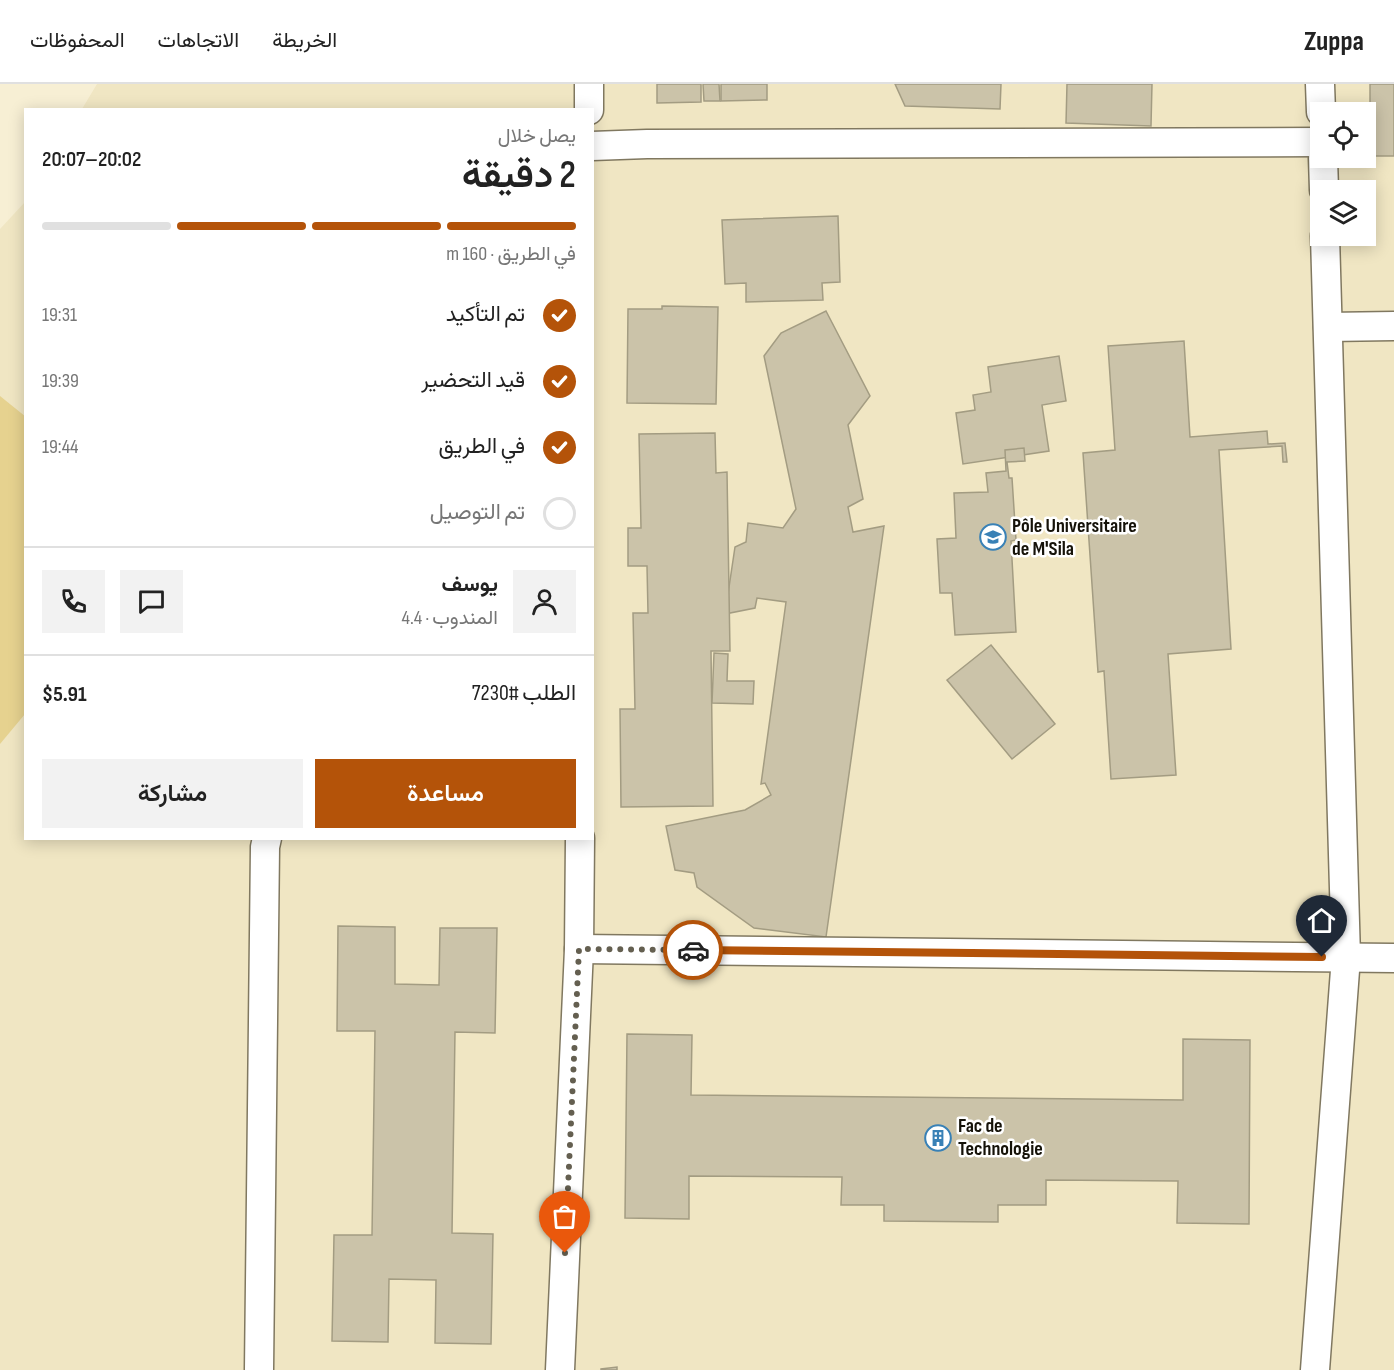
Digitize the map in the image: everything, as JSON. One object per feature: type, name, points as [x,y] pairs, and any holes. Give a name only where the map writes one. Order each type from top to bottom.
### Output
[{"type":"street","points":[[589,84],[589,108]]},
{"type":"street","points":[[1320,84],[1321,102]]},
{"type":"street","points":[[594,146],[1310,142]]},
{"type":"street","points":[[1315,1370],[1346,957],[1325,246]]},
{"type":"street","points":[[1328,327],[1394,326]]},
{"type":"street","points":[[259,1370],[264,847],[266,840]]},
{"type":"street","points":[[560,1370],[579,949],[580,840]]},
{"type":"street","points":[[579,949],[1394,958]]},
{"type":"shaded area","name":"Pôle Universitaire de M'Sila","points":[[97,84],[1394,84],[1394,1370],[0,1370],[0,229],[24,203],[24,840],[594,840],[594,108],[83,108]]},
{"type":"shaded area","points":[[0,396],[24,415],[24,715],[0,744]]},
{"type":"building","points":[[657,84],[701,84],[701,102],[657,103]]},
{"type":"building","points":[[703,84],[719,84],[720,101],[704,101]]},
{"type":"building","points":[[721,84],[767,84],[767,100],[721,101]]},
{"type":"building","points":[[895,84],[1001,84],[1000,109],[905,106]]},
{"type":"building","points":[[1067,84],[1152,84],[1151,126],[1066,123]]},
{"type":"building","points":[[1370,84],[1394,84],[1394,156],[1376,156],[1376,102],[1370,102]]},
{"type":"building","points":[[838,216],[840,282],[822,283],[823,300],[746,302],[746,283],[725,284],[722,220]]},
{"type":"building","points":[[662,306],[718,307],[716,404],[627,403],[628,309],[662,309]]},
{"type":"building","points":[[826,311],[870,396],[848,425],[863,499],[848,507],[853,532],[884,526],[826,937],[754,928],[697,887],[694,873],[675,870],[666,826],[745,810],[771,795],[765,783],[761,784],[786,602],[757,598],[755,608],[725,614],[735,547],[746,542],[748,523],[783,528],[796,509],[764,356],[781,333]]},
{"type":"building","points":[[1184,341],[1190,437],[1267,431],[1268,444],[1285,443],[1287,462],[1283,462],[1282,446],[1219,450],[1231,649],[1168,654],[1176,775],[1111,779],[1104,671],[1098,672],[1083,453],[1115,450],[1108,346]]},
{"type":"building","points":[[1059,356],[1066,401],[1042,405],[1049,451],[963,464],[956,413],[975,410],[973,395],[991,392],[988,367]]},
{"type":"building","points":[[715,433],[716,473],[727,472],[730,651],[711,651],[713,806],[621,807],[620,709],[635,709],[633,613],[648,613],[647,566],[628,566],[628,528],[641,528],[639,434]]},
{"type":"building","points":[[1024,448],[1025,461],[1007,462],[1009,478],[1012,478],[1016,540],[1011,541],[1016,632],[955,635],[952,593],[940,593],[937,539],[956,538],[954,493],[988,492],[986,473],[1006,471],[1005,450]]},
{"type":"building","points":[[991,645],[1055,724],[1012,759],[947,680]]},
{"type":"building","points":[[714,653],[728,654],[727,681],[754,681],[753,704],[712,703]]},
{"type":"building","points":[[338,926],[395,927],[395,984],[439,985],[440,928],[497,928],[495,1033],[455,1032],[452,1233],[493,1234],[491,1344],[435,1343],[436,1280],[389,1279],[388,1342],[332,1341],[334,1235],[372,1235],[375,1031],[337,1031]]},
{"type":"building","name":"Fac de Technologie","points":[[627,1034],[692,1035],[691,1095],[1183,1100],[1183,1039],[1250,1040],[1249,1224],[1177,1223],[1178,1181],[1046,1180],[1046,1205],[998,1205],[998,1222],[884,1221],[884,1205],[841,1205],[842,1177],[689,1176],[689,1219],[625,1218]]},
{"type":"building","points":[[617,1367],[617,1370],[601,1370],[601,1369]]},
{"type":"way so far","points":[[565,1253],[579,949],[693,950]]},
{"type":"place","name":"Pôle Universitaire de M'Sila","points":[[993,537]]},
{"type":"place","name":"Fac de Technologie","points":[[938,1138]]},
{"type":"route","points":[[693,950],[1322,957]]}]
